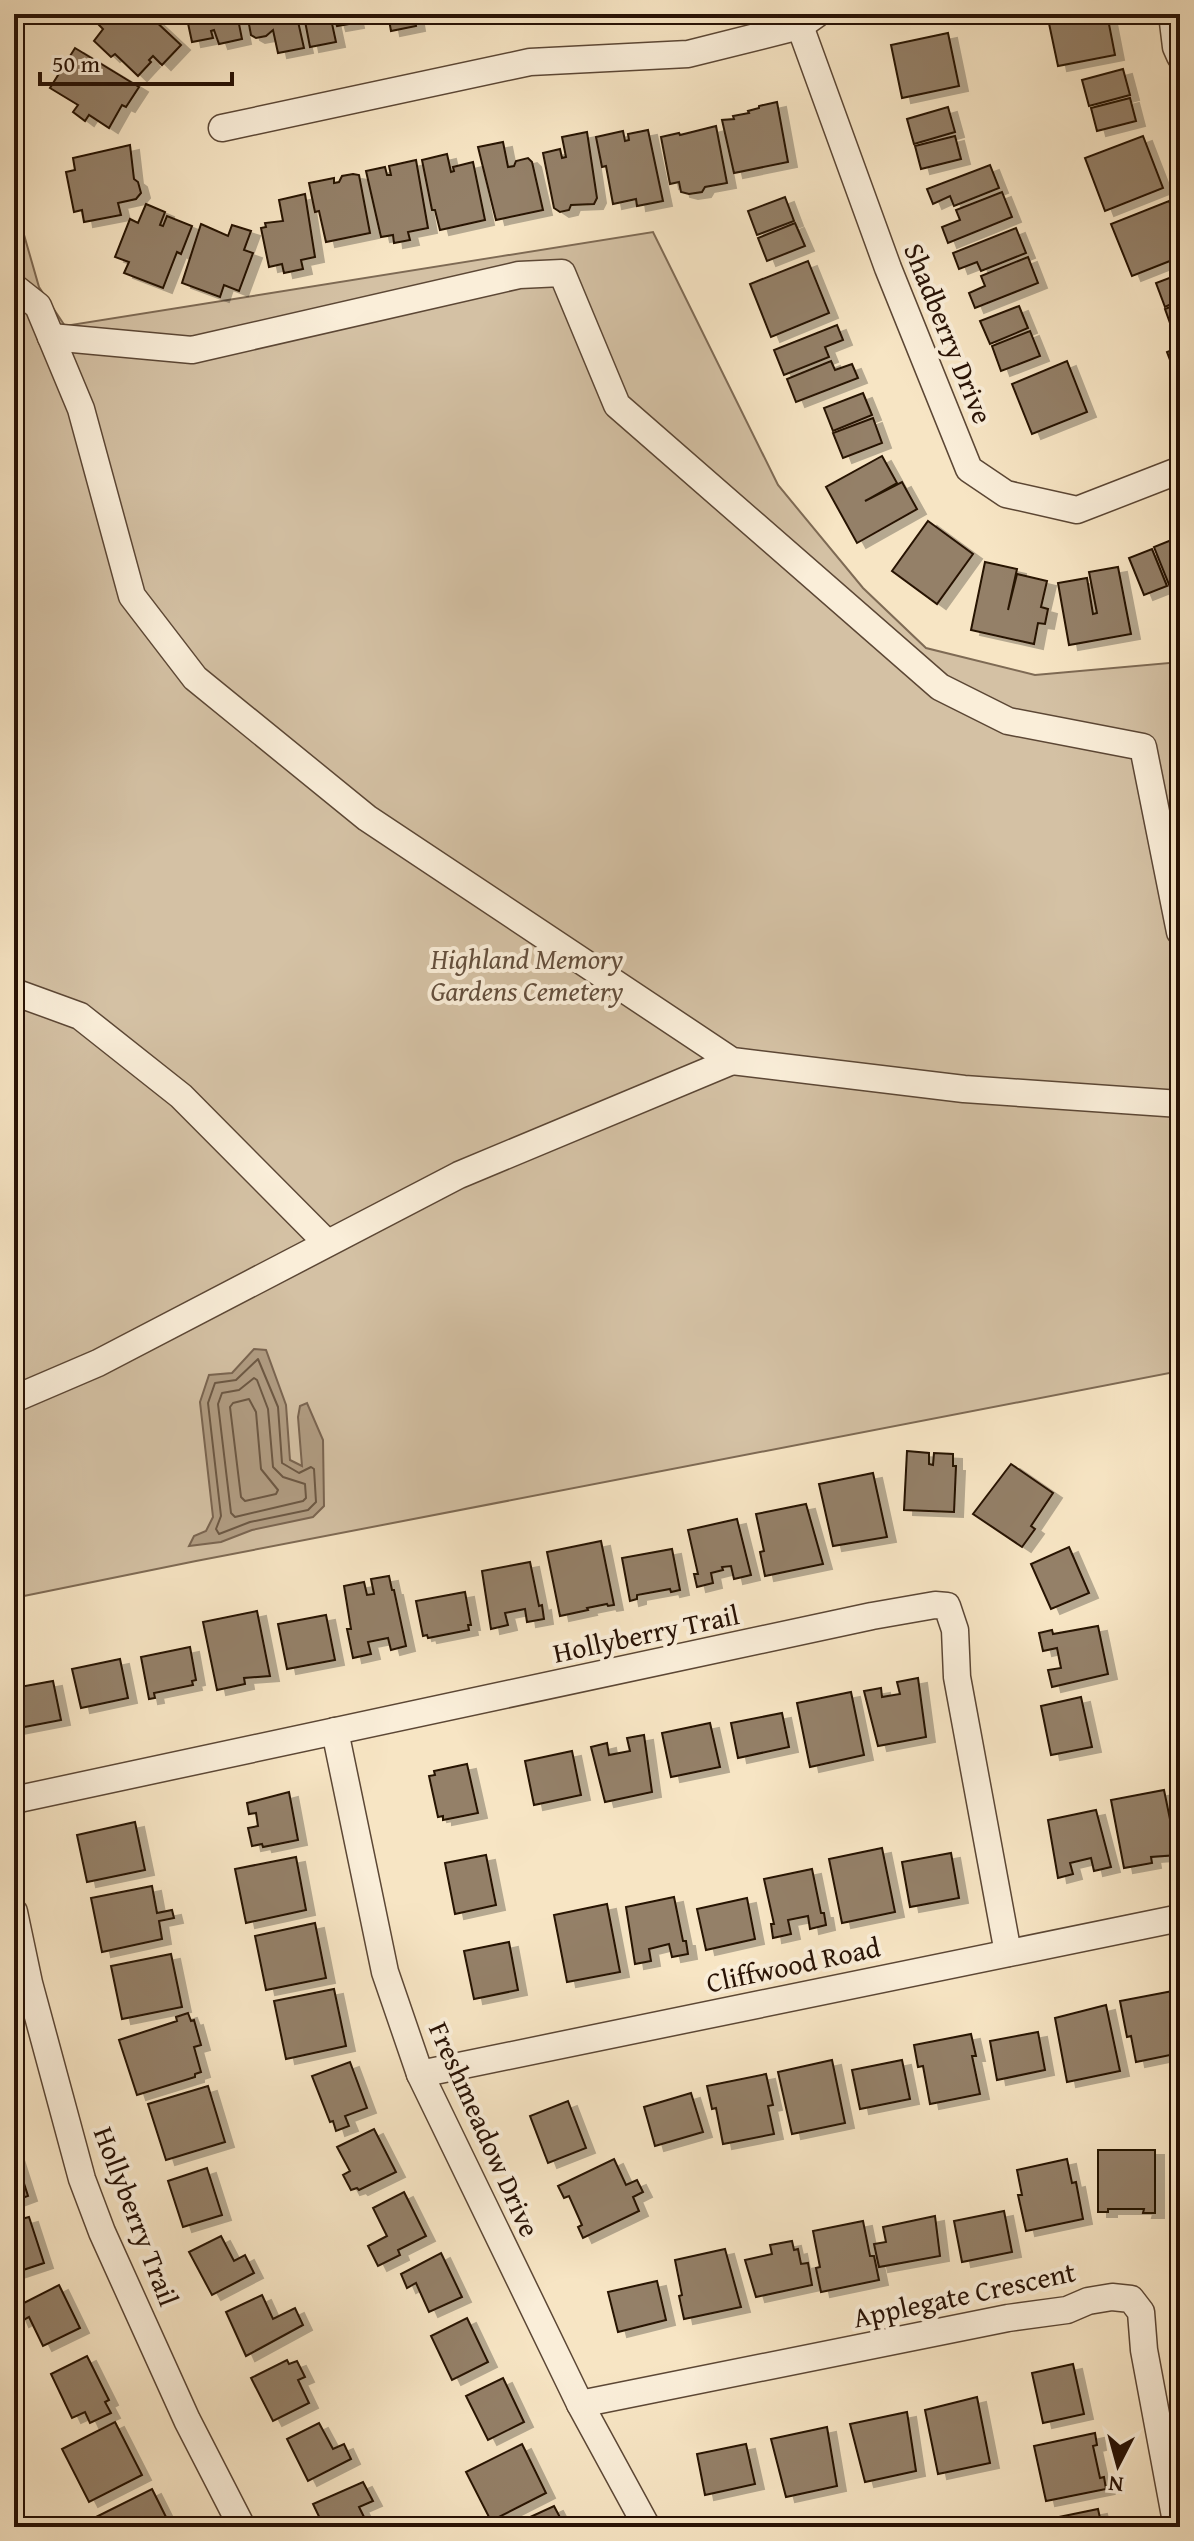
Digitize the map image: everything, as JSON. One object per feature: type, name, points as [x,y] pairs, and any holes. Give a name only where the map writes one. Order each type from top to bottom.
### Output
[{"type":"street","points":[[1172,14],[1180,56]]},
{"type":"street","points":[[222,128],[530,62],[688,54],[808,20]]},
{"type":"street","name":"Shadberry Drive","points":[[808,20],[888,268],[969,469],[1006,494],[1077,510],[1180,470]]},
{"type":"street","points":[[51,337],[192,350],[519,275],[562,273],[617,405],[940,687],[1008,721],[1143,747],[1180,932]]},
{"type":"street","points":[[14,287],[38,306],[81,409],[132,596],[195,678],[367,818],[732,1061],[964,1089],[1180,1104]]},
{"type":"street","points":[[14,992],[80,1016],[181,1096],[327,1243]]},
{"type":"street","points":[[14,1399],[98,1363],[459,1175],[732,1061]]},
{"type":"street","name":"Hollyberry Trail","points":[[14,1800],[872,1616],[935,1605],[947,1606],[955,1630],[957,1677],[1008,1953]]},
{"type":"street","name":"Freshmeadow Drive","points":[[335,1731],[385,1972],[420,2074],[580,2404],[647,2527]]},
{"type":"street","name":"Hollyberry Trail","points":[[14,1912],[29,1983],[82,2179],[102,2232],[187,2420],[242,2527]]},
{"type":"street","name":"Cliffwood Road","points":[[420,2074],[1180,1918]]},
{"type":"street","name":"Applegate Crescent","points":[[580,2404],[1008,2318],[1067,2310],[1088,2301],[1112,2297],[1131,2299],[1141,2312],[1144,2350],[1177,2527]]},
{"type":"green space","name":"Highland Memory Gardens Cemetery","points":[[14,200],[39,287],[65,326],[653,232],[778,485],[863,588],[926,648],[1035,675],[1180,662],[1180,1371],[14,1598]]},
{"type":"water","points":[[254,1349],[266,1350],[286,1405],[290,1460],[302,1466],[298,1417],[300,1406],[307,1403],[323,1440],[324,1506],[313,1517],[252,1530],[221,1542],[189,1546],[194,1536],[206,1531],[213,1517],[200,1402],[209,1375],[232,1373]]},
{"type":"building","points":[[105,14],[143,14],[150,20],[152,18],[181,45],[162,65],[153,56],[138,76],[115,54],[111,57],[94,41],[103,29],[97,23]]},
{"type":"building","points":[[186,14],[237,14],[242,39],[219,44],[214,30],[211,31],[213,38],[192,42]]},
{"type":"building","points":[[247,14],[294,14],[304,48],[278,53],[273,30],[266,36],[256,38],[251,35]]},
{"type":"building","points":[[353,14],[355,23],[337,26],[335,19],[331,19],[336,42],[310,47],[304,16]]},
{"type":"building","points":[[388,14],[414,14],[416,26],[391,31]]},
{"type":"building","points":[[1047,14],[1107,14],[1115,55],[1058,66]]},
{"type":"building","points":[[948,33],[959,86],[902,98],[891,45]]},
{"type":"building","points":[[75,48],[139,87],[126,107],[122,105],[109,128],[89,115],[85,121],[73,112],[78,105],[50,88]]},
{"type":"building","points":[[1123,69],[1130,95],[1089,106],[1082,80]]},
{"type":"building","points":[[1130,98],[1136,121],[1097,131],[1091,108]]},
{"type":"building","points":[[777,102],[788,162],[734,173],[722,120],[734,119],[733,116]]},
{"type":"building","points":[[948,107],[955,132],[914,144],[907,119]]},
{"type":"building","points":[[716,126],[727,183],[705,187],[702,192],[681,192],[679,182],[670,184],[661,137]]},
{"type":"building","points":[[648,130],[663,201],[637,206],[636,199],[613,204],[606,166],[602,167],[596,137],[623,131],[625,141],[629,140],[628,134]]},
{"type":"building","points":[[587,132],[597,198],[594,204],[571,205],[569,210],[560,212],[554,208],[543,153],[560,149],[562,158],[566,157],[562,137]]},
{"type":"building","points":[[955,136],[961,159],[921,169],[915,146]]},
{"type":"building","points":[[1143,136],[1163,188],[1105,211],[1085,158]]},
{"type":"building","points":[[503,142],[508,167],[528,158],[532,162],[543,210],[496,220],[478,147]]},
{"type":"building","points":[[130,145],[134,179],[141,193],[136,199],[118,203],[121,215],[84,222],[82,210],[74,212],[66,172],[75,170],[73,158]]},
{"type":"building","points":[[447,154],[451,172],[454,171],[453,167],[473,162],[485,220],[440,230],[435,210],[432,210],[422,160]]},
{"type":"building","points":[[416,160],[428,228],[408,232],[410,240],[394,243],[393,235],[381,237],[366,171],[385,167],[387,175],[391,175],[389,166]]},
{"type":"building","points":[[990,165],[999,188],[954,206],[950,196],[933,204],[927,189]]},
{"type":"building","points":[[359,175],[370,233],[326,242],[309,183],[334,178],[334,183],[339,182],[342,176]]},
{"type":"building","points":[[1002,192],[1012,217],[948,243],[942,227],[960,220],[956,210]]},
{"type":"building","points":[[305,194],[315,257],[301,260],[303,269],[284,273],[282,264],[269,267],[261,228],[266,227],[265,223],[283,221],[279,200]]},
{"type":"building","points":[[785,197],[794,221],[757,235],[748,211]]},
{"type":"building","points":[[1169,201],[1180,229],[1180,257],[1132,276],[1111,224]]},
{"type":"building","points":[[146,204],[165,212],[160,225],[163,226],[167,216],[192,226],[181,254],[177,252],[163,288],[124,273],[129,262],[115,257],[130,219],[138,223]]},
{"type":"building","points":[[795,223],[805,246],[767,261],[758,238]]},
{"type":"building","points":[[201,224],[228,236],[232,225],[251,231],[244,250],[253,253],[239,291],[224,285],[220,297],[182,283]]},
{"type":"building","points":[[1016,228],[1026,253],[981,271],[977,262],[959,269],[953,253]]},
{"type":"building","points":[[1028,257],[1038,283],[975,308],[969,293],[985,286],[981,276]]},
{"type":"building","points":[[808,261],[829,313],[771,337],[750,284]]},
{"type":"building","points":[[1180,274],[1180,300],[1165,307],[1156,283]]},
{"type":"building","points":[[1180,303],[1180,331],[1174,334],[1165,309]]},
{"type":"building","points":[[1019,306],[1028,328],[990,344],[980,321]]},
{"type":"building","points":[[837,325],[843,340],[825,347],[829,357],[784,375],[774,350]]},
{"type":"building","points":[[1030,331],[1040,356],[1001,371],[992,346]]},
{"type":"building","points":[[1180,347],[1180,386],[1167,352]]},
{"type":"building","points":[[831,361],[835,370],[852,364],[858,378],[796,402],[787,379]]},
{"type":"building","points":[[1067,361],[1087,412],[1032,434],[1012,384]]},
{"type":"building","points":[[863,393],[872,415],[833,431],[824,408]]},
{"type":"building","points":[[873,418],[882,443],[843,458],[833,433]]},
{"type":"building","points":[[882,456],[897,483],[865,501],[902,482],[917,509],[857,543],[826,487]]},
{"type":"building","points":[[928,521],[973,554],[937,604],[892,571]]},
{"type":"building","points":[[1179,537],[1180,583],[1170,587],[1154,547]]},
{"type":"building","points":[[1152,549],[1167,586],[1144,595],[1129,558]]},
{"type":"building","points":[[985,562],[1017,569],[1008,610],[1017,574],[1047,581],[1041,607],[1048,609],[1045,624],[1038,623],[1034,644],[971,630]]},
{"type":"building","points":[[1118,567],[1131,634],[1069,645],[1058,583],[1087,578],[1093,614],[1097,613],[1089,572]]},
{"type":"building","points":[[907,1451],[929,1453],[929,1464],[933,1465],[934,1453],[953,1454],[953,1466],[956,1466],[954,1512],[904,1510]]},
{"type":"building","points":[[1011,1464],[1053,1493],[1031,1526],[1035,1529],[1022,1547],[973,1514]]},
{"type":"building","points":[[873,1473],[887,1537],[833,1546],[819,1484]]},
{"type":"building","points":[[806,1504],[823,1564],[765,1576],[760,1552],[764,1551],[756,1514]]},
{"type":"building","points":[[737,1519],[751,1575],[734,1579],[731,1566],[722,1567],[723,1570],[711,1573],[713,1583],[697,1587],[694,1574],[698,1574],[688,1530]]},
{"type":"building","points":[[601,1541],[614,1605],[587,1608],[560,1616],[547,1552]]},
{"type":"building","points":[[1069,1547],[1089,1593],[1051,1609],[1031,1564]]},
{"type":"building","points":[[672,1549],[680,1590],[637,1595],[637,1599],[630,1601],[622,1558]]},
{"type":"building","points":[[530,1562],[544,1619],[527,1622],[525,1609],[505,1613],[508,1625],[491,1629],[482,1571]]},
{"type":"building","points":[[389,1576],[406,1646],[391,1650],[388,1638],[368,1642],[371,1654],[353,1658],[344,1586],[364,1582],[367,1595],[374,1594],[371,1579]]},
{"type":"building","points":[[465,1592],[471,1625],[468,1625],[469,1630],[428,1638],[427,1635],[423,1636],[416,1601]]},
{"type":"building","points":[[257,1611],[270,1676],[244,1678],[245,1684],[217,1690],[203,1622]]},
{"type":"building","points":[[326,1615],[335,1660],[287,1669],[278,1624]]},
{"type":"building","points":[[1098,1626],[1108,1674],[1052,1687],[1048,1670],[1061,1668],[1057,1648],[1043,1651],[1039,1633],[1052,1630],[1053,1634]]},
{"type":"building","points":[[190,1647],[196,1680],[192,1681],[193,1685],[154,1693],[155,1698],[149,1699],[141,1657]]},
{"type":"building","points":[[120,1659],[128,1698],[81,1708],[72,1669]]},
{"type":"building","points":[[918,1678],[926,1737],[878,1746],[864,1691],[881,1688],[882,1697],[900,1694],[897,1682]]},
{"type":"building","points":[[53,1681],[61,1720],[14,1729],[14,1688]]},
{"type":"building","points":[[851,1692],[864,1755],[810,1767],[797,1703]]},
{"type":"building","points":[[1081,1697],[1092,1747],[1051,1755],[1041,1706]]},
{"type":"building","points":[[782,1713],[789,1747],[738,1758],[731,1723]]},
{"type":"building","points":[[710,1723],[720,1767],[671,1777],[662,1733]]},
{"type":"building","points":[[644,1735],[652,1792],[605,1802],[591,1747],[607,1743],[609,1755],[630,1751],[627,1738]]},
{"type":"building","points":[[572,1751],[581,1795],[534,1805],[525,1761]]},
{"type":"building","points":[[467,1764],[478,1813],[443,1820],[443,1816],[438,1817],[429,1776],[435,1775],[434,1771]]},
{"type":"building","points":[[1164,1790],[1172,1829],[1180,1827],[1178,1855],[1151,1857],[1152,1863],[1124,1868],[1111,1800]]},
{"type":"building","points":[[289,1792],[298,1840],[263,1847],[262,1844],[252,1846],[248,1828],[258,1826],[256,1813],[249,1814],[247,1803]]},
{"type":"building","points":[[1096,1810],[1111,1867],[1094,1871],[1091,1858],[1070,1863],[1073,1874],[1058,1878],[1048,1820]]},
{"type":"building","points":[[135,1822],[145,1870],[87,1882],[77,1835]]},
{"type":"building","points":[[882,1848],[895,1912],[842,1923],[829,1859]]},
{"type":"building","points":[[951,1853],[959,1898],[910,1907],[902,1862]]},
{"type":"building","points":[[486,1855],[496,1905],[455,1914],[445,1863]]},
{"type":"building","points":[[296,1857],[306,1910],[246,1923],[235,1869]]},
{"type":"building","points":[[812,1869],[826,1925],[810,1929],[808,1916],[788,1920],[791,1934],[773,1938],[771,1924],[774,1924],[764,1879]]},
{"type":"building","points":[[152,1886],[157,1913],[172,1910],[174,1918],[159,1921],[162,1939],[102,1952],[91,1898]]},
{"type":"building","points":[[674,1897],[688,1954],[672,1957],[669,1944],[649,1949],[651,1961],[635,1964],[626,1907]]},
{"type":"building","points":[[747,1898],[755,1939],[706,1950],[697,1909]]},
{"type":"building","points":[[607,1904],[620,1972],[567,1982],[554,1915]]},
{"type":"building","points":[[315,1923],[326,1978],[266,1990],[255,1936]]},
{"type":"building","points":[[509,1942],[518,1990],[474,1999],[464,1951]]},
{"type":"building","points":[[171,1954],[182,2007],[122,2019],[111,1966]]},
{"type":"building","points":[[334,1989],[346,2046],[286,2059],[274,2001]]},
{"type":"building","points":[[1178,1990],[1180,2053],[1136,2062],[1120,2001]]},
{"type":"building","points":[[1106,2005],[1120,2071],[1067,2082],[1055,2018]]},
{"type":"building","points":[[188,2013],[191,2021],[194,2020],[201,2045],[194,2047],[201,2072],[195,2077],[137,2095],[119,2040],[177,2021],[176,2017]]},
{"type":"building","points":[[1038,2032],[1045,2070],[997,2080],[990,2041]]},
{"type":"building","points":[[971,2034],[980,2094],[930,2104],[923,2066],[918,2067],[914,2045]]},
{"type":"building","points":[[832,2060],[845,2123],[792,2134],[778,2072]]},
{"type":"building","points":[[902,2060],[910,2099],[860,2109],[852,2070]]},
{"type":"building","points":[[350,2062],[367,2108],[345,2116],[349,2126],[336,2131],[312,2076]]},
{"type":"building","points":[[766,2074],[773,2105],[768,2106],[774,2134],[723,2144],[716,2108],[712,2109],[707,2086]]},
{"type":"building","points":[[208,2086],[225,2142],[166,2160],[148,2104]]},
{"type":"building","points":[[691,2093],[703,2132],[655,2146],[644,2107]]},
{"type":"building","points":[[568,2101],[586,2148],[548,2163],[530,2116]]},
{"type":"building","points":[[374,2129],[396,2172],[359,2190],[351,2190],[343,2175],[350,2171],[337,2147]]},
{"type":"building","points":[[1098,2150],[1155,2150],[1155,2213],[1143,2213],[1144,2209],[1098,2212]]},
{"type":"building","points":[[14,2152],[28,2196],[14,2201]]},
{"type":"building","points":[[614,2159],[626,2185],[637,2180],[643,2192],[633,2197],[639,2211],[583,2238],[578,2227],[582,2225],[569,2196],[564,2198],[558,2186]]},
{"type":"building","points":[[1067,2159],[1072,2183],[1076,2182],[1083,2219],[1026,2231],[1018,2195],[1022,2195],[1017,2170]]},
{"type":"building","points":[[207,2168],[222,2215],[183,2227],[168,2181]]},
{"type":"building","points":[[404,2192],[426,2236],[398,2250],[400,2255],[378,2266],[368,2246],[387,2236],[373,2208]]},
{"type":"building","points":[[1004,2211],[1012,2252],[962,2262],[954,2221]]},
{"type":"building","points":[[935,2216],[940,2256],[879,2267],[874,2244],[886,2242],[883,2227]]},
{"type":"building","points":[[29,2217],[44,2263],[14,2273],[14,2221]]},
{"type":"building","points":[[863,2221],[870,2256],[874,2256],[879,2280],[821,2292],[813,2231]]},
{"type":"building","points":[[221,2236],[234,2261],[245,2255],[254,2273],[212,2295],[189,2252]]},
{"type":"building","points":[[792,2241],[794,2250],[798,2249],[801,2264],[808,2263],[812,2285],[756,2297],[745,2260],[772,2254],[770,2245]]},
{"type":"building","points":[[725,2249],[741,2307],[684,2319],[675,2260]]},
{"type":"building","points":[[441,2253],[462,2297],[429,2312],[416,2283],[407,2288],[401,2274]]},
{"type":"building","points":[[657,2281],[666,2320],[618,2332],[608,2292]]},
{"type":"building","points":[[59,2285],[80,2328],[43,2346],[29,2317],[20,2322],[14,2308]]},
{"type":"building","points":[[262,2295],[273,2319],[295,2308],[303,2325],[246,2356],[226,2312]]},
{"type":"building","points":[[467,2318],[488,2362],[452,2380],[431,2336]]},
{"type":"building","points":[[87,2356],[109,2400],[105,2402],[111,2413],[90,2423],[85,2412],[72,2418],[51,2374]]},
{"type":"building","points":[[287,2360],[289,2364],[297,2361],[305,2377],[298,2380],[309,2403],[273,2421],[251,2378]]},
{"type":"building","points":[[1073,2364],[1084,2414],[1043,2423],[1032,2373]]},
{"type":"building","points":[[503,2378],[524,2422],[488,2440],[466,2396]]},
{"type":"building","points":[[977,2397],[990,2463],[938,2474],[925,2410]]},
{"type":"building","points":[[907,2412],[916,2471],[865,2482],[850,2424]]},
{"type":"building","points":[[115,2422],[142,2475],[89,2502],[62,2449]]},
{"type":"building","points":[[319,2423],[333,2449],[344,2444],[351,2459],[308,2481],[287,2439]]},
{"type":"building","points":[[827,2427],[837,2486],[786,2497],[771,2439]]},
{"type":"building","points":[[1095,2433],[1097,2445],[1093,2446],[1100,2478],[1104,2477],[1106,2489],[1046,2501],[1034,2446]]},
{"type":"building","points":[[522,2444],[546,2493],[491,2521],[466,2472]]},
{"type":"building","points":[[746,2444],[755,2484],[705,2495],[697,2454]]},
{"type":"building","points":[[363,2482],[373,2501],[359,2507],[369,2527],[324,2527],[313,2504]]},
{"type":"building","points":[[152,2489],[171,2527],[101,2527],[96,2517]]},
{"type":"building","points":[[554,2506],[565,2527],[510,2527],[526,2519]]},
{"type":"building","points":[[1098,2509],[1102,2527],[1051,2527],[1049,2519]]}]
